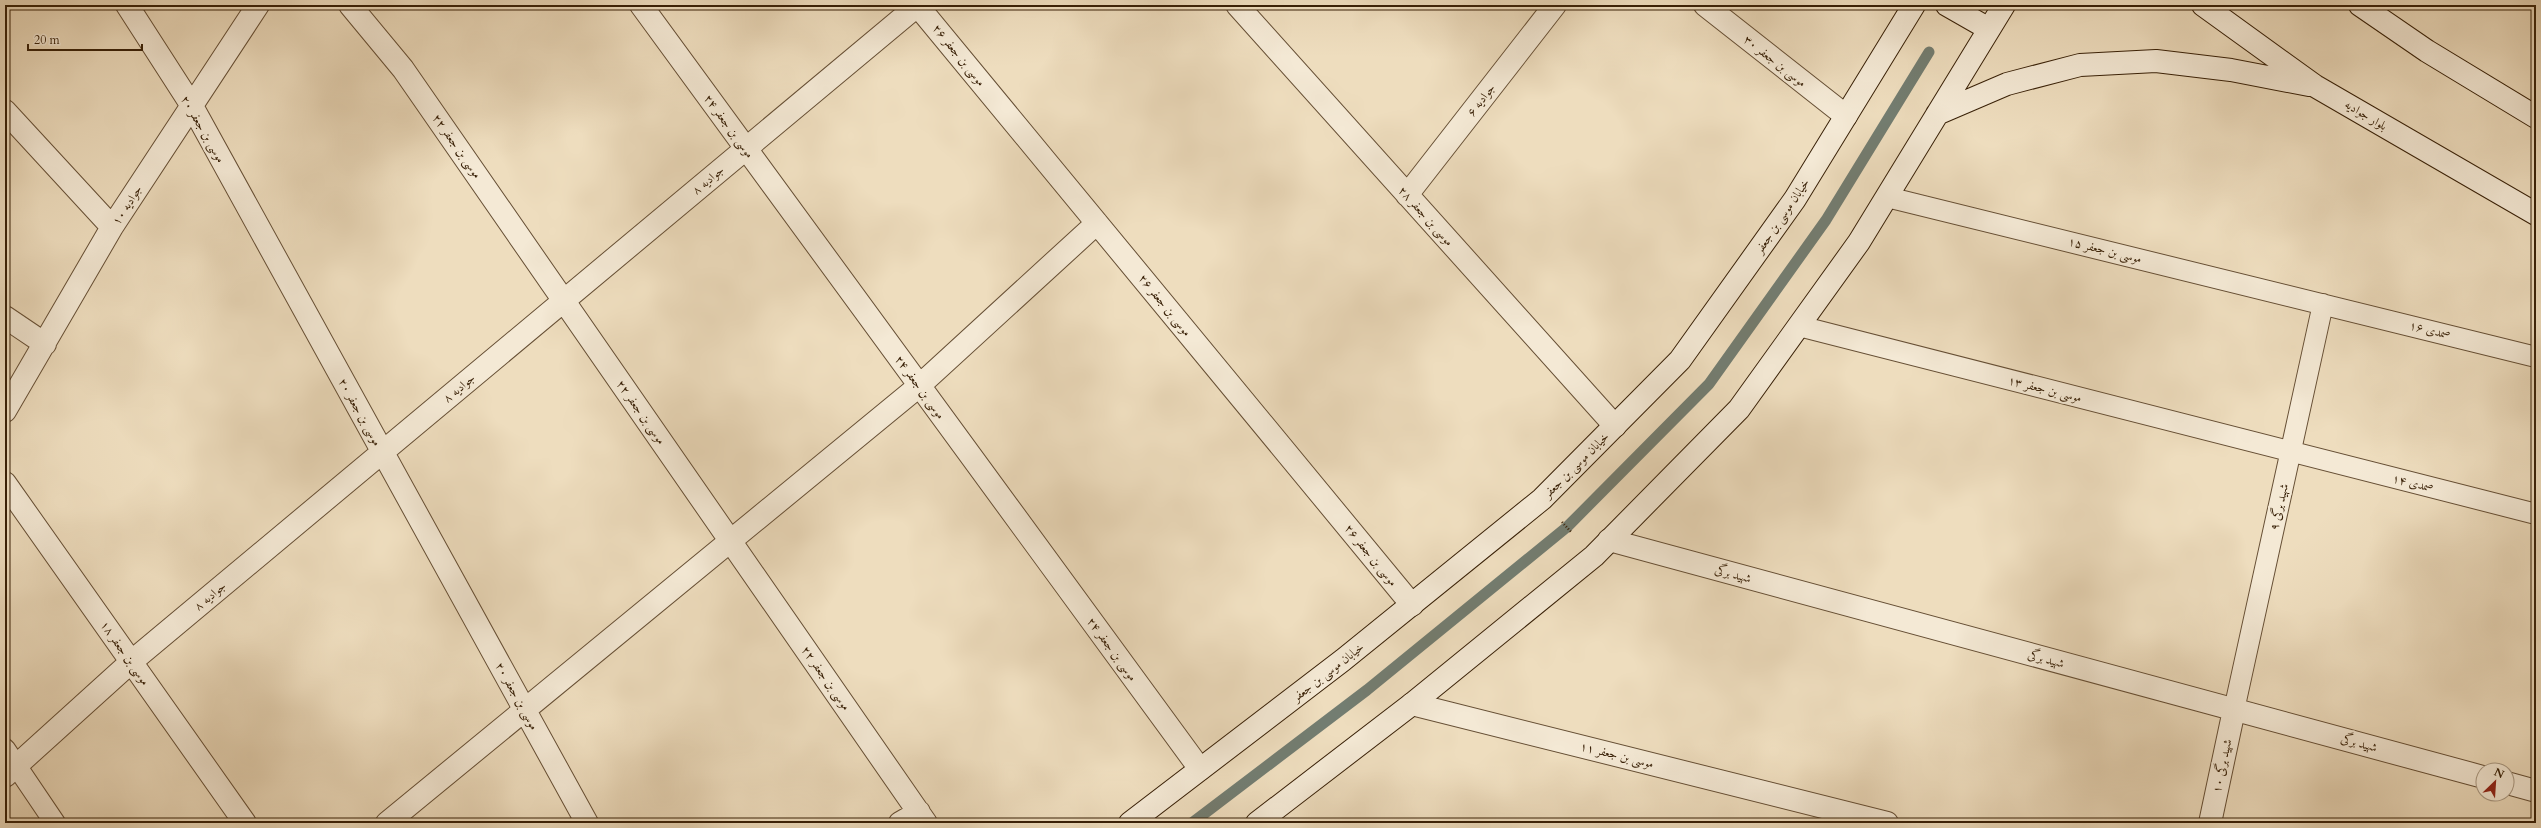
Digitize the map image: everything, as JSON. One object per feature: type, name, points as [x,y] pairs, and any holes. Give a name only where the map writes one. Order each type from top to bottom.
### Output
[{"type":"street","name":"موسی بن جعفر ۲۰","points":[[127,5],[192,106],[587,823]]},
{"type":"street","name":"جوادیه ۱۰","points":[[5,411],[46,344],[112,227],[258,5]]},
{"type":"street","name":"موسی بن جعفر ۲۲","points":[[350,5],[403,69],[922,818]]},
{"type":"street","name":"موسی بن جعفر ۲۴","points":[[641,5],[1200,769]]},
{"type":"street","name":"جوادیه ۸","points":[[9,763],[917,5]]},
{"type":"street","name":"موسی بن جعفر ۲۶","points":[[917,5],[1412,605]]},
{"type":"street","name":"موسی بن جعفر ۲۸","points":[[1237,5],[1614,426]]},
{"type":"street","name":"جوادیه ۶","points":[[1407,195],[1555,5]]},
{"type":"street","name":"موسی بن جعفر ۳۰","points":[[1705,5],[1846,116]]},
{"type":"street","name":"خیابان موسی بن جعفر","points":[[1130,823],[1344,660],[1542,499],[1680,360],[1795,199],[1914,5]]},
{"type":"street","points":[[1947,5],[1989,29]]},
{"type":"street","points":[[1257,823],[1412,704],[1594,556],[1739,409],[1859,242],[2004,5]]},
{"type":"street","name":"بلوار جوادیه","points":[[2203,5],[2315,86],[2536,214]]},
{"type":"street","points":[[2360,5],[2427,51],[2536,117]]},
{"type":"street","points":[[2383,5],[2427,51]]},
{"type":"street","points":[[1937,114],[2006,84],[2080,65],[2156,61],[2231,70],[2315,86]]},
{"type":"street","points":[[5,111],[112,227]]},
{"type":"street","points":[[387,823],[919,386],[1097,223]]},
{"type":"street","points":[[5,317],[46,344]]},
{"type":"street","name":"موسی بن جعفر ۱۸","points":[[5,483],[245,823]]},
{"type":"street","name":"شهید برگی","points":[[1609,540],[2475,775]]},
{"type":"street","name":"موسی بن جعفر ۱۱","points":[[1412,704],[1887,823]]},
{"type":"street","name":"شهید برگی ۱۰","points":[[2210,823],[2234,710]]},
{"type":"street","points":[[2515,785],[2536,791]]},
{"type":"street","points":[[900,823],[922,818]]},
{"type":"lane","name":"موسی بن جعفر ۱۵","points":[[1887,197],[2323,304]]},
{"type":"lane","name":"صمدی ۱۶","points":[[2323,304],[2536,357]]},
{"type":"lane","name":"شهید برگی ۹","points":[[2234,710],[2323,304]]},
{"type":"lane","name":"موسی بن جعفر ۱۳","points":[[1799,326],[2291,451]]},
{"type":"lane","name":"صمدی ۱۴","points":[[2291,451],[2536,514]]},
{"type":"lane","points":[[9,763],[55,823]]},
{"type":"path","points":[[1542,499],[1594,556]]},
{"type":"waterway","points":[[1192,823],[1367,690],[1567,527],[1709,384],[1826,220],[1929,52]]}]
